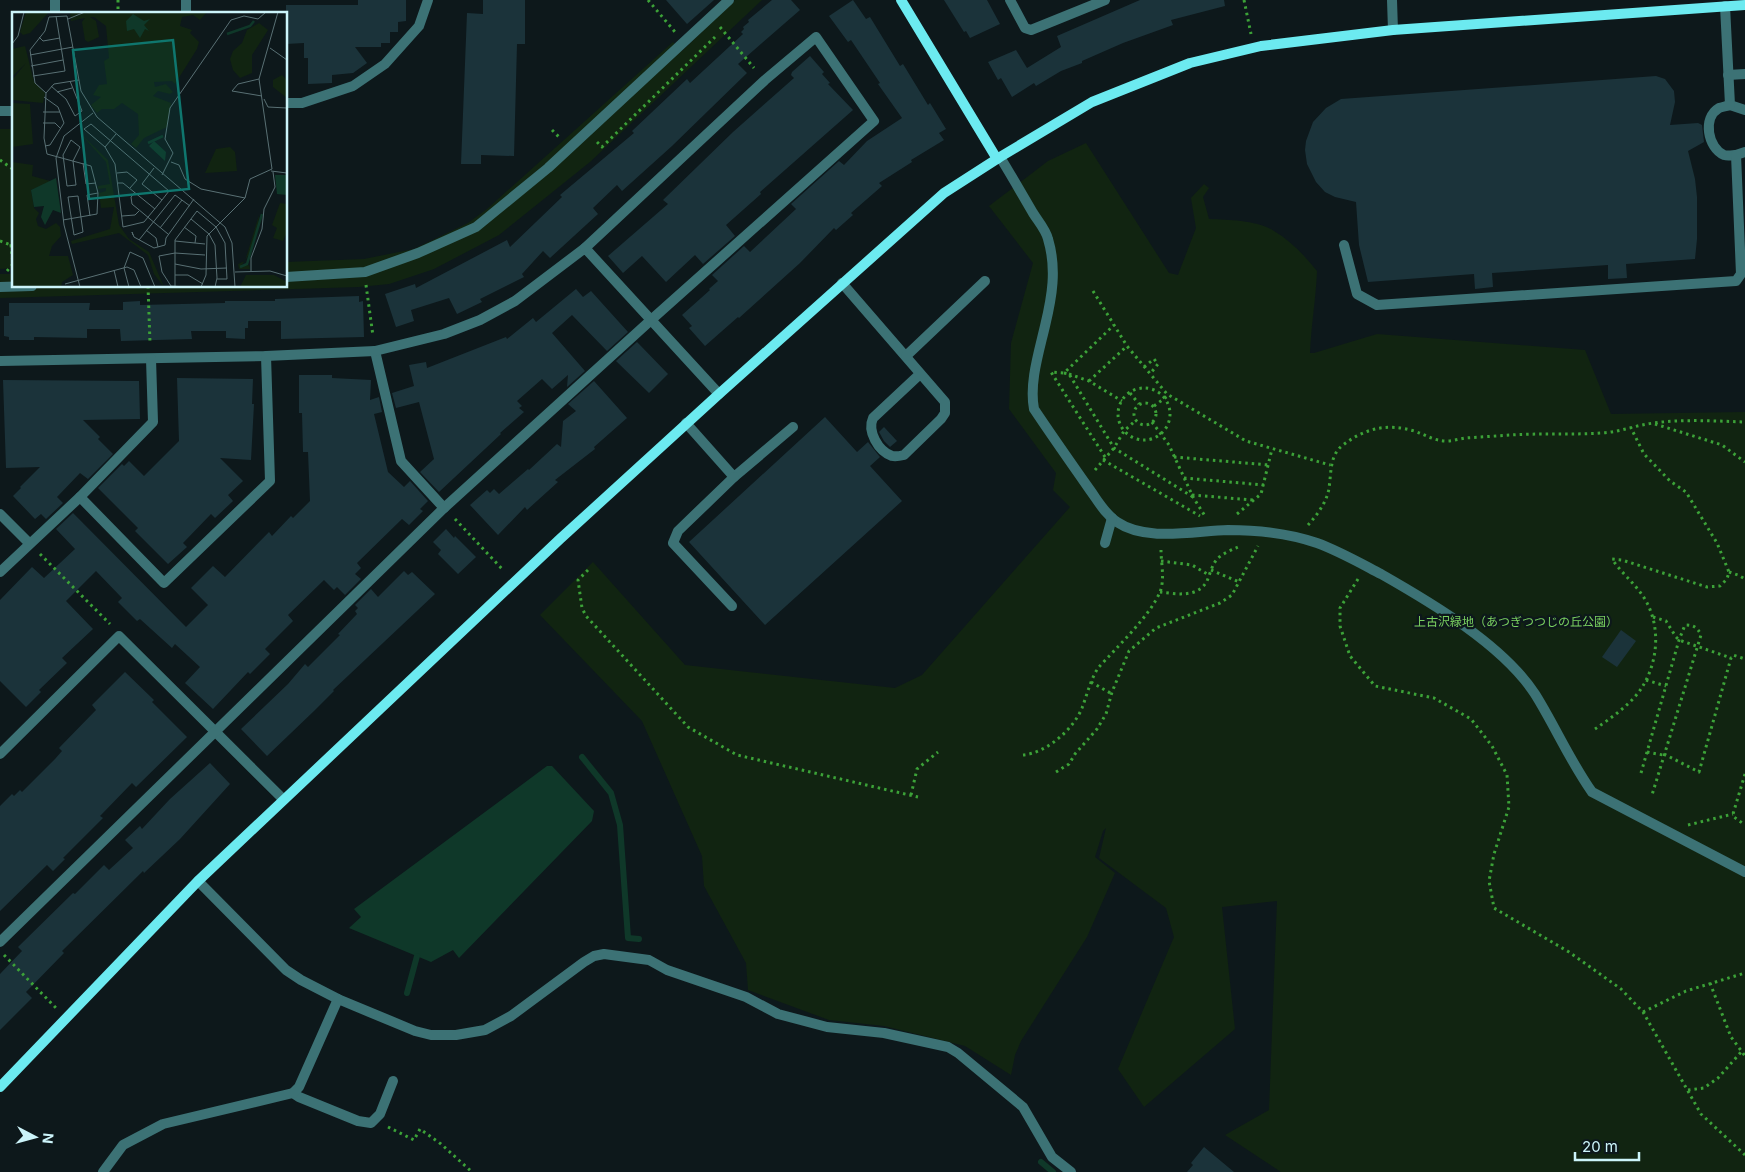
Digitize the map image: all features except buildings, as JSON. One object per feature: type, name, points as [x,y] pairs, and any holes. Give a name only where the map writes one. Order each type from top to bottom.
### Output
[{"type":"street","points":[[288,103],[302,103],[352,86],[385,64],[419,26],[428,0]]},
{"type":"street","points":[[288,277],[365,272],[418,253],[476,227],[548,168],[728,0]]},
{"type":"street","points":[[901,0],[1048,238],[1052,257],[1053,294],[1038,360],[1032,403],[1034,409],[1112,518],[1118,523],[1144,532],[1161,534],[1226,530],[1275,532],[1297,536],[1318,543],[1366,566],[1424,599],[1497,651],[1514,667],[1534,694],[1592,792],[1745,872]]},
{"type":"street","points":[[1010,0],[1025,28],[1031,30],[1105,0]]},
{"type":"street","points":[[1392,0],[1393,30]]},
{"type":"street","points":[[1725,6],[1730,105]]},
{"type":"street","points":[[0,1087],[198,881],[514,582],[686,423],[944,193],[998,158],[1092,102],[1190,63],[1254,48],[1393,30],[1745,6]]},
{"type":"street","points":[[0,361],[266,356],[375,351],[444,334],[480,320],[515,301],[585,248],[764,80],[816,37],[874,121],[444,508],[0,942]]},
{"type":"street","points":[[1728,75],[1745,74]]},
{"type":"street","points":[[1344,245],[1357,294],[1377,306],[1736,281],[1741,274],[1741,154],[1725,155],[1715,148],[1708,133],[1710,118],[1717,109],[1730,105],[1745,110]]},
{"type":"street","points":[[585,248],[719,394]]},
{"type":"street","points":[[906,356],[985,281]]},
{"type":"street","points":[[842,283],[945,402],[945,414],[941,419],[904,455],[892,456],[872,436],[870,424],[873,418],[920,374]]},
{"type":"street","points":[[375,351],[401,461],[444,508]]},
{"type":"street","points":[[80,497],[164,584],[270,481],[266,356]]},
{"type":"street","points":[[0,572],[80,497],[153,422],[151,359]]},
{"type":"street","points":[[686,423],[734,477]]},
{"type":"street","points":[[732,606],[673,543],[678,531],[734,477],[793,427]]},
{"type":"street","points":[[0,514],[29,543]]},
{"type":"street","points":[[1105,543],[1112,518]]},
{"type":"street","points":[[0,754],[119,636],[283,799]]},
{"type":"street","points":[[198,881],[286,970],[301,980],[338,999],[415,1031],[432,1035],[456,1035],[485,1030],[511,1016],[594,956],[604,954],[649,960],[668,970],[746,998],[778,1014],[827,1027],[884,1033],[948,1047],[958,1053],[1023,1107],[1052,1157],[1071,1172]]},
{"type":"street","points":[[103,1172],[123,1145],[163,1124],[293,1093],[299,1087],[338,999]]},
{"type":"street","points":[[293,1093],[358,1121],[370,1122],[380,1114],[393,1081]]},
{"type":"path","points":[[648,0],[683,42]]},
{"type":"path","points":[[1244,0],[1254,48]]},
{"type":"path","points":[[711,17],[764,80]]},
{"type":"path","points":[[586,132],[602,147],[722,30]]},
{"type":"path","points":[[0,160],[12,169]]},
{"type":"path","points":[[0,275],[12,265]]},
{"type":"path","points":[[148,288],[151,359]]},
{"type":"path","points":[[1093,292],[1127,346],[1169,395],[1246,441],[1330,465]]},
{"type":"path","points":[[368,298],[372,325]]},
{"type":"path","points":[[1066,374],[1114,325]]},
{"type":"path","points":[[1089,381],[1127,346]]},
{"type":"path","points":[[1144,367],[1154,359],[1158,364],[1150,374]]},
{"type":"path","points":[[1122,401],[1089,381],[1066,374],[1051,372],[1104,459],[1206,519],[1192,496],[1169,445],[1152,422]]},
{"type":"path","points":[[1066,374],[1114,448],[1192,496],[1254,500]]},
{"type":"path","points":[[1138,388],[1151,388],[1158,391],[1168,404],[1169,417],[1166,428],[1161,433],[1147,440],[1130,436],[1120,424],[1119,416],[1122,401],[1138,388]]},
{"type":"path","points":[[1130,393],[1139,404]]},
{"type":"path","points":[[1154,406],[1169,395]]},
{"type":"path","points":[[1148,403],[1154,406],[1156,416],[1149,425],[1135,421],[1133,413],[1139,404],[1148,403]]},
{"type":"path","points":[[1085,482],[1114,448],[1124,431],[1135,421]]},
{"type":"path","points":[[1297,536],[1320,510],[1327,495],[1331,476],[1330,465],[1340,446],[1372,428],[1393,427],[1414,431],[1433,440],[1448,441],[1463,438],[1516,435],[1602,433],[1652,423],[1674,421],[1745,422]]},
{"type":"path","points":[[1652,423],[1722,445],[1745,462]]},
{"type":"path","points":[[1595,729],[1632,700],[1642,688],[1657,644],[1653,617],[1643,596],[1612,559],[1622,560],[1707,588],[1720,586],[1727,579],[1729,572],[1717,543],[1686,492],[1670,481],[1644,454],[1631,428]]},
{"type":"path","points":[[1226,530],[1233,517],[1261,494],[1272,449]]},
{"type":"path","points":[[1174,458],[1269,464]]},
{"type":"path","points":[[1184,478],[1264,485]]},
{"type":"path","points":[[444,508],[514,582]]},
{"type":"path","points":[[1160,592],[1184,594],[1195,592],[1202,587],[1219,557],[1250,540],[1252,531]]},
{"type":"path","points":[[1056,772],[1069,764],[1075,754],[1097,729],[1106,714],[1129,651],[1156,628],[1220,603],[1232,595],[1260,543],[1263,533]]},
{"type":"path","points":[[1023,755],[1042,750],[1057,740],[1079,714],[1090,682],[1098,668],[1148,612],[1160,592],[1162,573],[1161,534]]},
{"type":"path","points":[[29,543],[116,630],[119,636]]},
{"type":"path","points":[[1161,561],[1192,566],[1209,575]]},
{"type":"path","points":[[1366,566],[1340,608],[1340,626],[1350,656],[1375,686],[1434,698],[1471,719],[1492,746],[1507,775],[1509,807],[1494,854],[1489,881],[1494,908],[1569,952],[1622,989],[1643,1012],[1701,1114],[1745,1155]]},
{"type":"path","points":[[588,570],[578,580],[582,608],[586,616],[688,727],[738,755],[918,797]]},
{"type":"path","points":[[1211,570],[1239,582]]},
{"type":"path","points":[[1729,572],[1745,579]]},
{"type":"path","points":[[1653,617],[1666,621],[1680,640],[1731,658],[1733,655],[1745,659]]},
{"type":"path","points":[[1641,773],[1685,625],[1693,625],[1698,628],[1701,635],[1652,795]]},
{"type":"path","points":[[1647,752],[1663,754],[1699,772],[1731,658]]},
{"type":"path","points":[[1646,680],[1666,686]]},
{"type":"path","points":[[1090,682],[1112,694]]},
{"type":"path","points":[[912,795],[917,769],[938,752]]},
{"type":"path","points":[[1733,814],[1745,775]]},
{"type":"path","points":[[1666,830],[1733,814]]},
{"type":"path","points":[[1733,814],[1734,817],[1745,825]]},
{"type":"path","points":[[0,951],[66,1018]]},
{"type":"path","points":[[1643,1012],[1686,991],[1745,973]]},
{"type":"path","points":[[1710,983],[1731,1037],[1745,1056]]},
{"type":"path","points":[[1687,1090],[1704,1088],[1718,1078],[1742,1051]]},
{"type":"path","points":[[374,1120],[414,1140],[420,1130],[441,1144],[472,1172]]},
{"type":"green space","points":[[735,0],[762,0],[590,162],[499,235],[434,269],[389,284],[359,287],[0,298],[0,274],[12,274],[12,288],[288,288],[288,262],[364,259],[414,249],[468,223],[487,209],[673,42],[682,51]]},
{"type":"green space","points":[[0,129],[12,129],[12,268],[0,269]]},
{"type":"green space","name":"上古沢緑地（あつぎつつじの丘公園）","points":[[1086,143],[1169,273],[1178,275],[1196,228],[1191,198],[1204,184],[1209,188],[1203,197],[1209,219],[1243,221],[1267,227],[1286,239],[1297,249],[1317,271],[1310,353],[1377,334],[1585,350],[1611,414],[1745,412],[1745,1172],[1281,1172],[1225,1135],[1269,1110],[1277,901],[1222,907],[1235,1029],[1144,1107],[1118,1069],[1174,937],[1166,908],[1099,858],[1106,828],[1103,831],[1095,857],[1115,873],[1087,937],[1021,1041],[1015,1055],[1011,1075],[965,1046],[884,1026],[829,1020],[748,990],[746,963],[704,886],[702,856],[642,721],[540,615],[593,562],[685,665],[895,688],[922,675],[1070,507],[1053,490],[1056,473],[1009,409],[1011,343],[1033,263],[989,206],[1048,161]]},
{"type":"shaded area","points":[[547,766],[552,766],[594,811],[592,821],[459,958],[453,950],[431,962],[349,928],[361,917],[354,909]]},
{"type":"waterway","points":[[582,757],[611,793],[620,825],[628,938],[639,939]]},
{"type":"waterway","points":[[407,993],[417,956]]},
{"type":"waterway","points":[[1041,1162],[1053,1172]]}]
